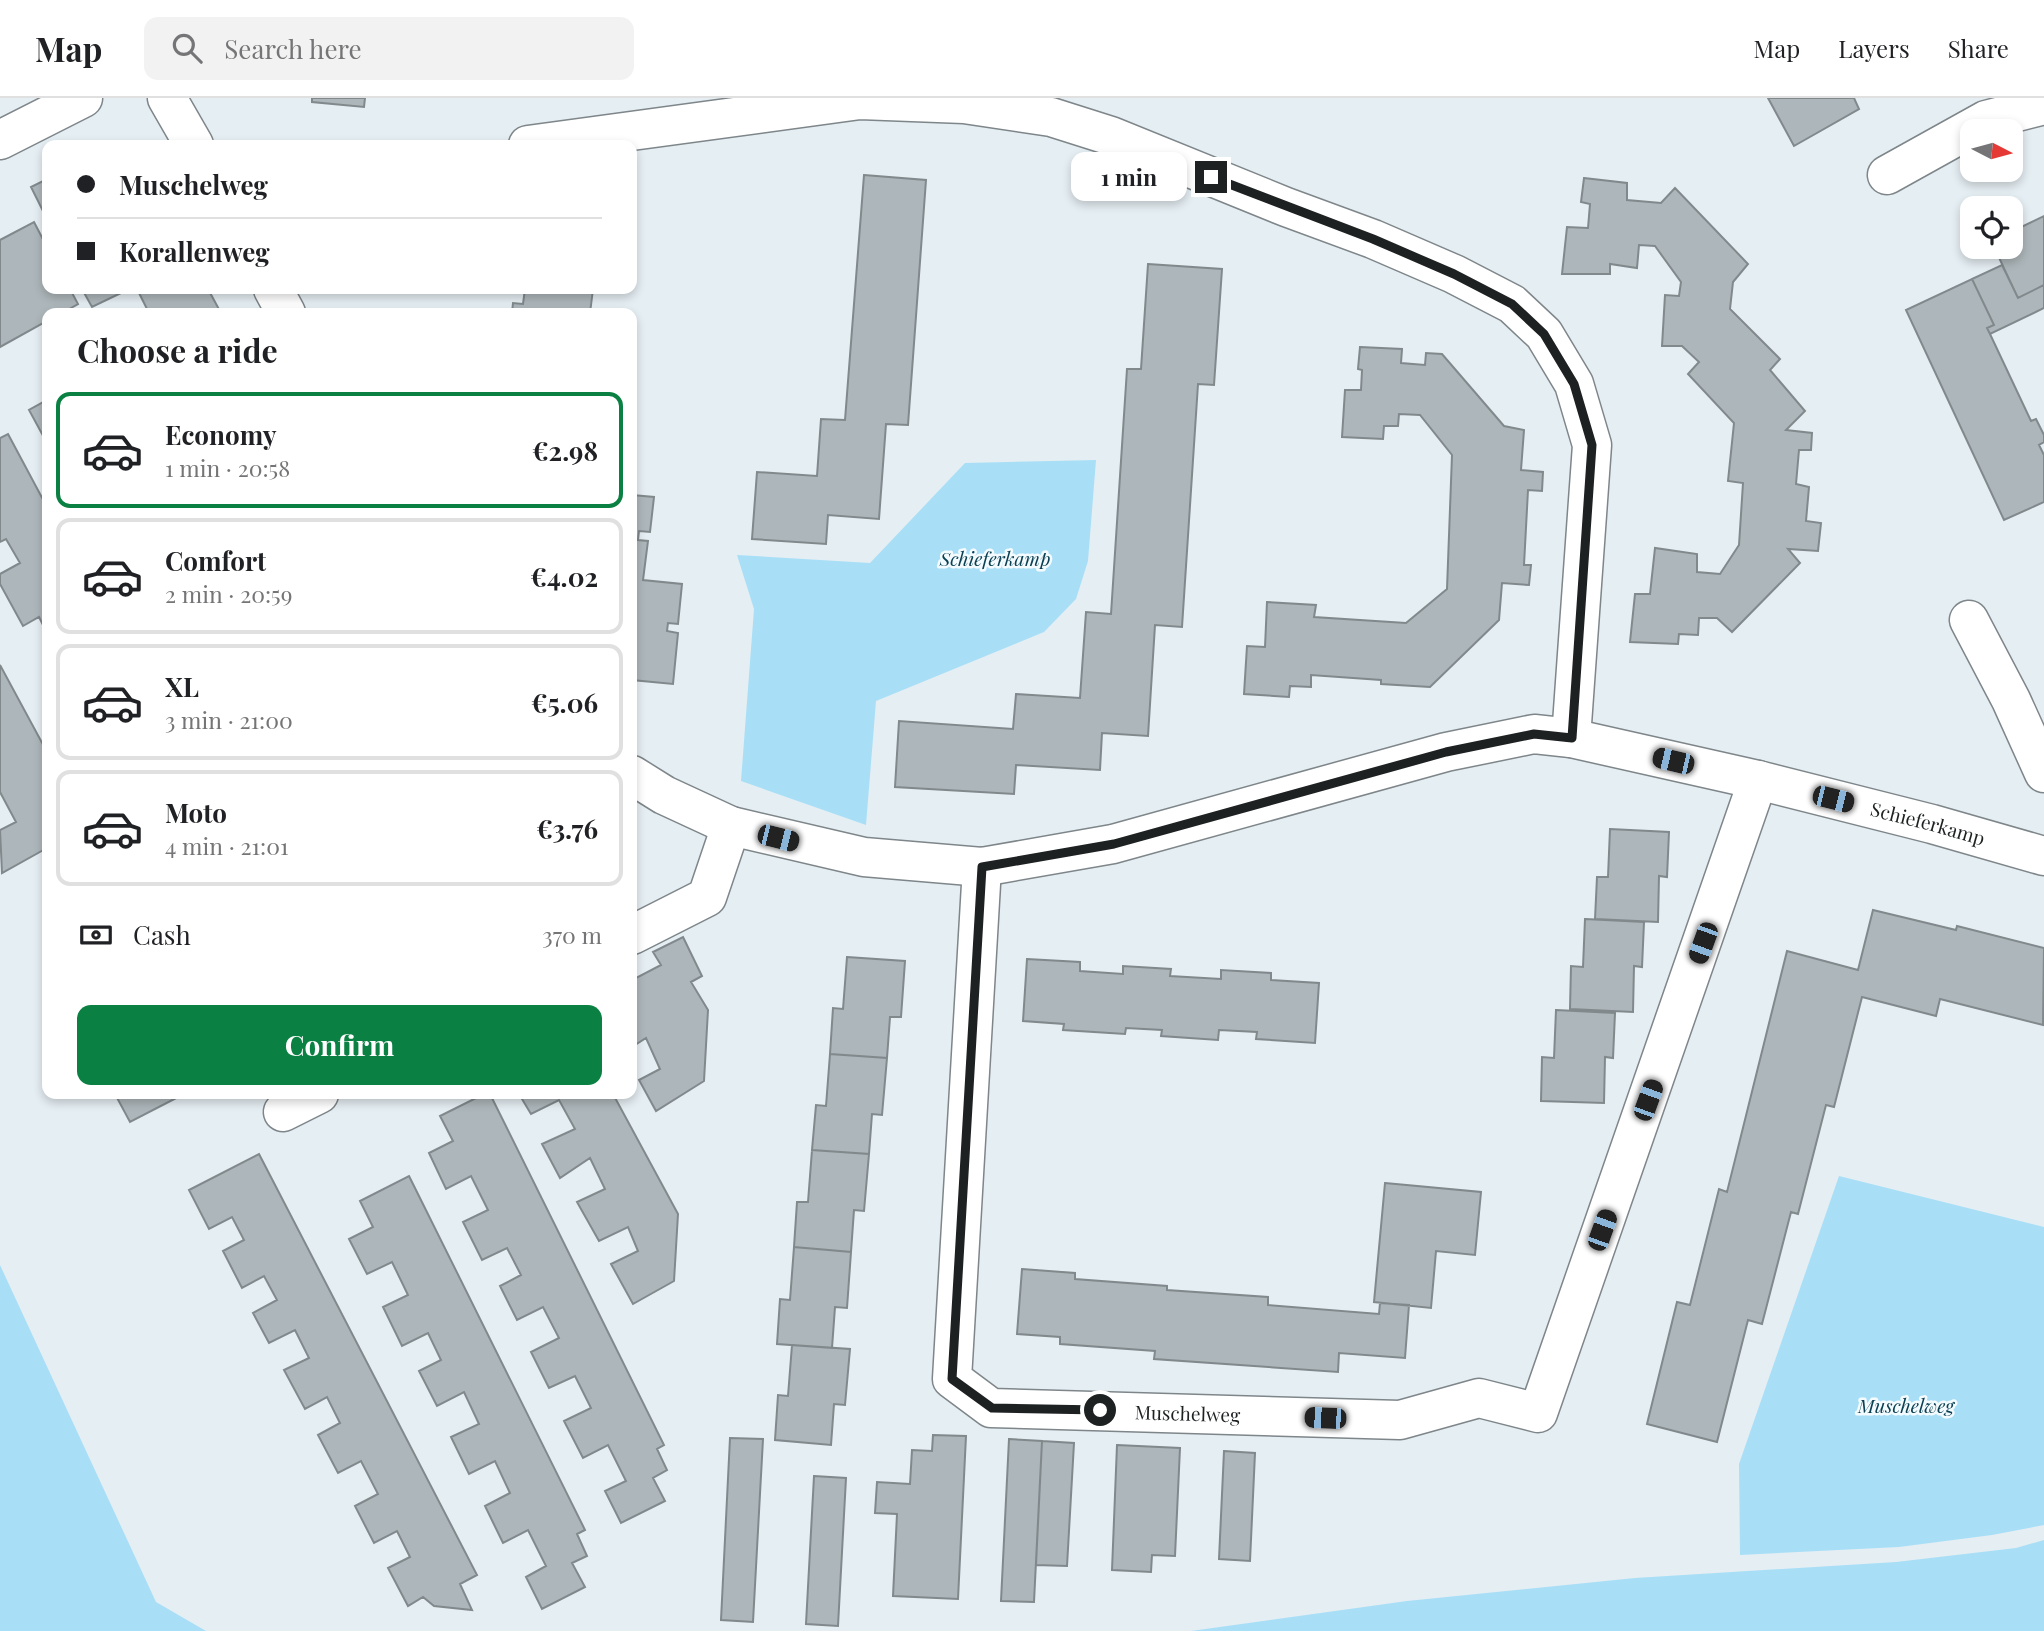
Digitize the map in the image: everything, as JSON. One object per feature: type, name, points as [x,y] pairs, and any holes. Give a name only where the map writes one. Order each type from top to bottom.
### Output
[{"type":"street","points":[[0,140],[83,98]]},
{"type":"street","points":[[167,98],[191,140]]},
{"type":"street","points":[[565,140],[860,100],[964,104],[1051,117],[1111,136],[1373,239],[1454,274],[1512,304],[1544,334],[1574,384],[1592,445],[1572,738]]},
{"type":"street","points":[[1887,175],[1986,120],[2044,105]]},
{"type":"street","points":[[1969,620],[2011,700],[2044,773]]},
{"type":"street","name":"Schieferkamp","points":[[637,778],[664,795],[731,826],[863,857],[982,867],[1114,844],[1446,752],[1534,734],[1572,738],[1758,780],[1932,824],[2044,856]]},
{"type":"street","name":"Muschelweg","points":[[982,867],[952,1379],[992,1408],[1400,1420],[1479,1398],[1538,1413],[1758,780]]},
{"type":"street","points":[[637,932],[707,897],[731,826]]},
{"type":"street","points":[[283,1112],[309,1099]]},
{"type":"green space","name":"Schieferkamp","points":[[1096,460],[1088,561],[1076,599],[1044,632],[876,701],[866,825],[741,781],[754,609],[737,555],[870,563],[965,463]]},
{"type":"green space","name":"Muschelweg","points":[[1839,1176],[2044,1227],[2044,1525],[1899,1547],[1740,1555],[1739,1464]]},
{"type":"green space","points":[[0,1265],[156,1602],[206,1631],[0,1631]]},
{"type":"green space","points":[[2044,1540],[2044,1631],[1191,1631],[1407,1601],[1635,1578],[1896,1562],[2016,1548]]},
{"type":"building","points":[[312,98],[365,98],[364,107],[312,102]]},
{"type":"building","points":[[1768,98],[1854,98],[1859,109],[1794,146]]},
{"type":"building","points":[[864,175],[926,180],[908,425],[886,424],[879,519],[828,515],[826,544],[752,539],[757,472],[817,476],[821,419],[845,420]]},
{"type":"building","points":[[1584,178],[1627,183],[1627,200],[1661,203],[1675,188],[1748,264],[1733,282],[1730,309],[1780,359],[1770,370],[1805,411],[1786,430],[1812,433],[1811,450],[1799,450],[1796,484],[1809,487],[1806,521],[1821,523],[1818,551],[1788,549],[1800,563],[1732,632],[1717,618],[1699,618],[1698,635],[1679,634],[1678,644],[1630,642],[1635,594],[1650,594],[1655,548],[1697,554],[1697,572],[1720,574],[1739,545],[1743,483],[1728,481],[1734,423],[1688,374],[1699,362],[1682,346],[1662,346],[1665,295],[1679,296],[1681,282],[1655,246],[1639,245],[1637,268],[1610,264],[1610,274],[1562,274],[1567,227],[1588,228],[1590,204],[1581,202]]},
{"type":"building","points":[[42,182],[42,209],[31,187]]},
{"type":"building","points":[[2044,216],[2044,285],[2018,298],[2000,259],[2023,259],[2023,226]]},
{"type":"building","points":[[34,222],[42,237],[42,294],[73,294],[78,304],[71,308],[42,308],[42,324],[0,347],[0,240]]},
{"type":"building","points":[[1148,264],[1222,269],[1214,385],[1198,384],[1182,627],[1155,625],[1148,736],[1102,733],[1100,770],[1016,765],[1014,794],[895,787],[899,721],[1013,729],[1016,694],[1080,698],[1086,612],[1111,614],[1127,369],[1141,369]]},
{"type":"building","points":[[2002,265],[2018,298],[2044,285],[2044,308],[1990,334],[1987,328],[1994,325],[1972,279]]},
{"type":"building","points":[[1972,279],[1994,325],[1987,328],[2031,421],[2036,419],[2044,435],[2044,442],[2039,445],[2044,455],[2044,502],[2004,520],[1906,310]]},
{"type":"building","points":[[85,294],[119,294],[92,307]]},
{"type":"building","points":[[140,294],[211,294],[218,308],[146,308]]},
{"type":"building","points":[[524,294],[592,294],[591,308],[512,308],[513,303],[523,304]]},
{"type":"building","points":[[1360,347],[1402,349],[1401,363],[1425,365],[1426,353],[1442,354],[1504,426],[1524,430],[1521,470],[1543,472],[1542,491],[1528,490],[1524,565],[1531,565],[1529,585],[1502,583],[1499,620],[1430,687],[1311,675],[1311,687],[1290,686],[1289,697],[1244,694],[1247,646],[1265,647],[1267,602],[1316,605],[1314,617],[1406,623],[1447,589],[1452,455],[1420,415],[1399,414],[1398,426],[1384,426],[1383,439],[1342,437],[1345,390],[1361,390],[1362,370],[1358,369]]},
{"type":"building","points":[[42,403],[42,434],[29,410]]},
{"type":"building","points":[[8,434],[42,498],[42,623],[39,617],[23,626],[0,584],[0,574],[20,563],[6,539],[0,542],[0,438]]},
{"type":"building","points":[[637,495],[654,497],[650,532],[639,531],[638,540],[648,541],[643,580],[682,584],[678,624],[668,623],[667,631],[678,633],[673,684],[637,680]]},
{"type":"building","points":[[0,665],[42,743],[42,851],[2,873],[0,830],[16,822],[0,792]]},
{"type":"building","points":[[1610,829],[1669,832],[1667,877],[1659,876],[1658,922],[1595,919],[1597,877],[1608,877]]},
{"type":"building","points":[[1873,910],[1956,930],[1957,926],[2044,948],[2043,1025],[1940,999],[1936,1016],[1862,997],[1834,1107],[1826,1105],[1798,1214],[1791,1212],[1762,1324],[1748,1320],[1717,1442],[1647,1424],[1677,1302],[1690,1305],[1719,1189],[1727,1192],[1787,951],[1858,970]]},
{"type":"building","points":[[1585,919],[1644,922],[1642,967],[1634,966],[1633,1012],[1570,1009],[1571,966],[1583,967]]},
{"type":"building","points":[[683,937],[702,976],[691,982],[708,1010],[704,1081],[656,1111],[639,1080],[660,1069],[646,1038],[637,1044],[637,977],[661,965],[653,952]]},
{"type":"building","points":[[847,957],[905,961],[901,1017],[890,1017],[887,1058],[830,1054],[833,1008],[843,1009]]},
{"type":"building","points":[[1027,959],[1080,962],[1080,971],[1123,974],[1123,966],[1171,969],[1170,976],[1221,979],[1221,970],[1271,973],[1271,980],[1319,983],[1315,1043],[1256,1039],[1257,1032],[1219,1030],[1218,1040],[1161,1036],[1162,1030],[1126,1028],[1125,1034],[1063,1030],[1064,1024],[1023,1021]]},
{"type":"building","points":[[1556,1010],[1615,1013],[1613,1058],[1605,1057],[1604,1103],[1541,1101],[1542,1057],[1554,1058]]},
{"type":"building","points":[[830,1054],[887,1058],[882,1115],[872,1114],[869,1154],[812,1150],[816,1105],[826,1106]]},
{"type":"building","points":[[118,1099],[174,1099],[130,1122]]},
{"type":"building","points":[[474,1099],[492,1099],[664,1445],[657,1449],[667,1470],[653,1478],[665,1501],[621,1523],[605,1491],[626,1481],[608,1445],[583,1458],[564,1421],[591,1408],[575,1376],[549,1388],[531,1352],[559,1338],[543,1307],[517,1320],[500,1286],[521,1275],[507,1248],[482,1260],[463,1222],[488,1210],[471,1176],[446,1189],[429,1153],[453,1141],[440,1116]]},
{"type":"building","points":[[522,1099],[616,1099],[678,1214],[674,1281],[633,1304],[611,1264],[638,1251],[628,1227],[599,1241],[577,1202],[605,1189],[590,1158],[560,1178],[542,1144],[575,1129],[559,1100],[531,1114]]},
{"type":"building","points":[[812,1150],[869,1154],[864,1211],[854,1210],[851,1252],[794,1247],[797,1202],[808,1202]]},
{"type":"building","points":[[259,1154],[477,1575],[460,1584],[472,1610],[434,1606],[423,1597],[408,1606],[388,1568],[410,1557],[397,1531],[374,1543],[355,1506],[378,1494],[361,1461],[338,1473],[318,1435],[340,1423],[327,1397],[305,1409],[284,1370],[309,1358],[295,1330],[269,1343],[253,1313],[277,1300],[264,1276],[242,1288],[223,1251],[244,1240],[232,1217],[209,1229],[189,1190]]},
{"type":"building","points":[[409,1176],[585,1530],[577,1534],[587,1556],[572,1563],[585,1587],[542,1609],[526,1577],[546,1566],[528,1530],[503,1543],[485,1506],[510,1493],[495,1461],[469,1474],[451,1437],[479,1424],[464,1392],[437,1406],[419,1371],[441,1360],[428,1333],[402,1346],[383,1307],[408,1295],[392,1262],[367,1274],[349,1239],[373,1227],[360,1201]]},
{"type":"building","points":[[1385,1183],[1481,1192],[1475,1255],[1436,1251],[1431,1308],[1374,1302]]},
{"type":"building","points":[[794,1247],[851,1252],[847,1308],[835,1307],[832,1348],[777,1344],[780,1299],[790,1300]]},
{"type":"building","points":[[1022,1269],[1075,1273],[1075,1279],[1167,1286],[1167,1290],[1268,1297],[1268,1305],[1379,1314],[1380,1303],[1409,1305],[1405,1358],[1339,1353],[1338,1372],[1154,1359],[1155,1351],[1060,1344],[1060,1337],[1017,1334]]},
{"type":"building","points":[[792,1345],[850,1349],[845,1405],[834,1404],[831,1445],[775,1440],[778,1395],[788,1396]]},
{"type":"building","points":[[933,1435],[966,1436],[958,1599],[893,1596],[897,1514],[875,1513],[877,1482],[910,1484],[912,1450],[932,1451]]},
{"type":"building","points":[[730,1438],[763,1439],[753,1622],[721,1620]]},
{"type":"building","points":[[1009,1439],[1042,1441],[1034,1602],[1001,1601]]},
{"type":"building","points":[[1042,1441],[1074,1443],[1067,1566],[1036,1565]]},
{"type":"building","points":[[1117,1445],[1180,1448],[1175,1556],[1152,1555],[1151,1572],[1112,1570]]},
{"type":"building","points":[[1224,1451],[1255,1453],[1250,1561],[1219,1559]]},
{"type":"building","points":[[814,1476],[846,1478],[838,1626],[806,1624]]},
{"type":"route","points":[[1100,1410],[992,1408],[952,1379],[982,867],[1114,844],[1446,752],[1534,734],[1572,738],[1592,445],[1574,384],[1544,334],[1512,304],[1454,274],[1373,239],[1211,177]]}]
